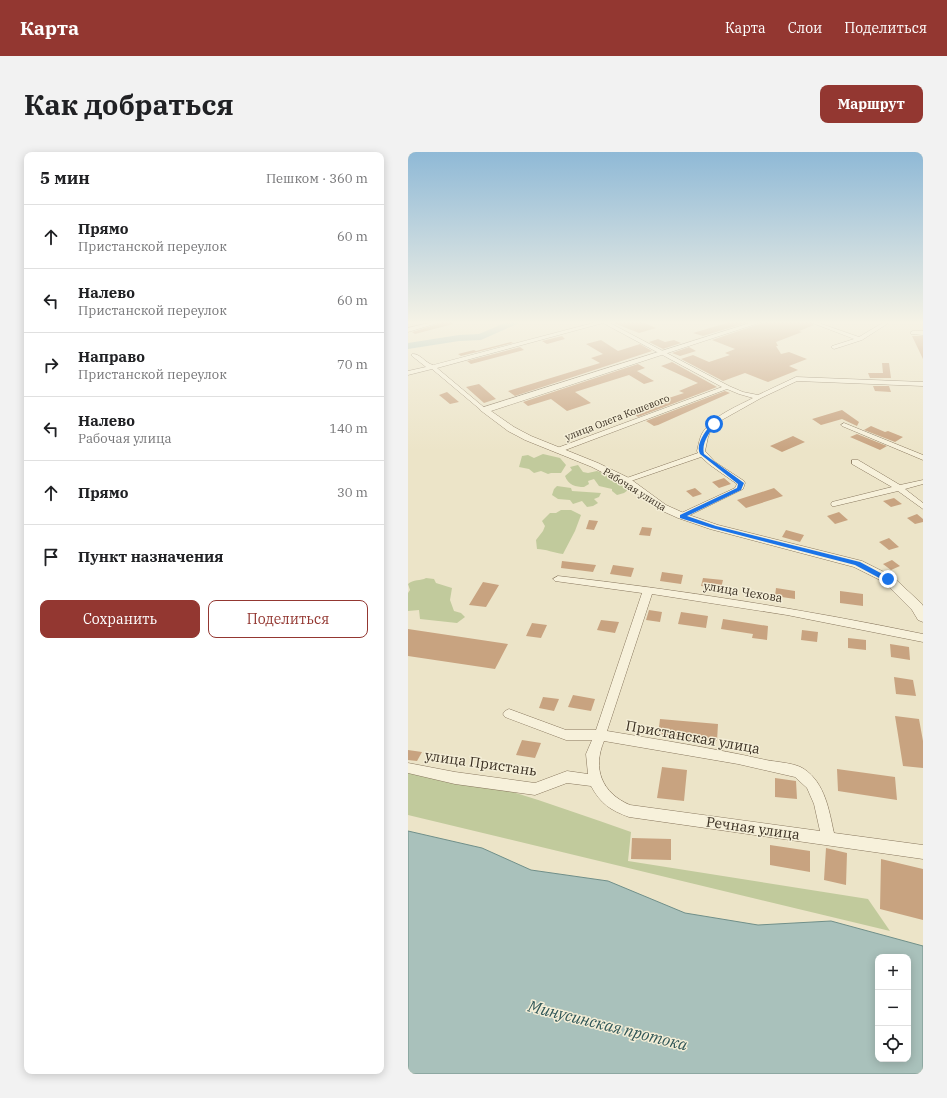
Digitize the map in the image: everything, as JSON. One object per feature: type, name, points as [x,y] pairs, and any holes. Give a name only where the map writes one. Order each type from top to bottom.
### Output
[{"type":"street","name":"Рабочая улица","points":[[426,365],[433,367],[484,410],[511,429],[528,438],[595,465],[625,480],[662,507],[682,516],[714,527],[858,564],[888,579],[917,607],[923,617]]},
{"type":"street","points":[[408,373],[440,365]]},
{"type":"street","points":[[484,410],[624,365]]},
{"type":"street","points":[[685,365],[727,387],[741,393],[759,397]]},
{"type":"street","points":[[682,516],[739,489],[741,483],[702,454],[701,451],[704,437],[714,424],[759,397],[796,379],[923,384]]},
{"type":"street","name":"улица Олега Кошевого","points":[[560,450],[727,387]]},
{"type":"street","points":[[844,425],[923,458]]},
{"type":"street","points":[[625,480],[702,454]]},
{"type":"street","points":[[855,462],[899,488],[923,507]]},
{"type":"street","points":[[835,504],[923,482]]},
{"type":"street","name":"улица Чехова","points":[[558,579],[648,590],[847,622],[923,638]]},
{"type":"street","points":[[596,781],[592,754],[600,735],[648,590]]},
{"type":"street","name":"Пристанская улица","points":[[509,714],[566,735],[600,735],[738,759],[799,772],[812,784],[821,804],[828,839]]},
{"type":"street","name":"улица Пристань","points":[[408,768],[455,778],[535,789],[567,777],[596,781]]},
{"type":"street","name":"Речная улица","points":[[596,781],[602,793],[613,804],[629,811],[923,852]]},
{"type":"green space","points":[[543,454],[560,458],[566,465],[561,473],[548,474],[541,471],[534,473],[529,469],[519,467],[522,456],[528,455],[534,458]]},
{"type":"green space","points":[[578,465],[583,472],[588,473],[597,471],[603,473],[628,490],[617,495],[612,491],[612,489],[599,486],[594,479],[588,481],[589,484],[584,487],[573,485],[568,482],[565,476],[572,470],[570,467]]},
{"type":"green space","points":[[557,486],[571,488],[572,491],[601,493],[599,497],[594,499],[598,503],[587,507],[582,501],[573,504],[570,500],[558,499],[552,495]]},
{"type":"green space","points":[[561,510],[571,510],[581,515],[575,531],[563,554],[537,549],[536,540],[545,526],[542,521],[550,513],[556,513]]},
{"type":"green space","points":[[426,578],[434,579],[436,583],[452,588],[450,600],[454,611],[461,613],[465,617],[457,623],[420,619],[419,610],[408,611],[408,593],[410,590],[408,584],[412,581]]},
{"type":"green space","points":[[408,766],[465,778],[493,786],[631,832],[628,861],[868,899],[890,931],[408,815]]},
{"type":"water","name":"Минусинская протока","points":[[408,831],[482,848],[531,870],[608,881],[685,913],[758,925],[831,921],[923,946],[923,1074],[408,1074]]},
{"type":"building","points":[[593,365],[609,365],[515,396],[508,391]]},
{"type":"building","points":[[635,365],[640,365],[645,368],[637,371],[654,381],[644,384],[629,375],[575,392],[591,403],[567,411],[551,399],[528,406],[523,402]]},
{"type":"building","points":[[677,365],[717,387],[638,417],[629,411],[684,393],[679,391],[698,383],[661,366]]},
{"type":"building","points":[[693,365],[792,365],[789,366],[798,370],[768,382],[745,373],[723,381]]},
{"type":"building","points":[[882,365],[889,365],[891,378],[870,378],[868,373],[883,373]]},
{"type":"building","points":[[479,384],[496,399],[484,403],[466,387]]},
{"type":"building","points":[[873,386],[889,386],[891,392],[875,391]]},
{"type":"building","points":[[725,391],[730,393],[658,425],[654,426],[646,421]]},
{"type":"building","points":[[447,392],[459,402],[450,404],[439,395]]},
{"type":"building","points":[[842,410],[859,422],[857,426],[842,419],[821,425],[812,419]]},
{"type":"building","points":[[871,426],[903,437],[895,442],[864,430]]},
{"type":"building","points":[[857,434],[887,446],[880,450],[850,437]]},
{"type":"building","points":[[793,436],[805,442],[782,452],[770,446]]},
{"type":"building","points":[[724,478],[731,484],[719,488],[712,482]]},
{"type":"building","points":[[695,488],[702,494],[693,497],[686,491]]},
{"type":"building","points":[[774,488],[783,496],[746,508],[737,500]]},
{"type":"building","points":[[894,498],[902,504],[891,507],[883,501]]},
{"type":"building","points":[[839,512],[848,520],[835,524],[827,516]]},
{"type":"building","points":[[917,514],[923,519],[923,522],[915,524],[907,518]]},
{"type":"building","points":[[589,520],[598,521],[594,530],[586,529]]},
{"type":"building","points":[[642,527],[652,528],[650,536],[639,535]]},
{"type":"building","points":[[786,530],[804,535],[800,542],[782,537]]},
{"type":"building","points":[[889,538],[899,547],[889,550],[879,542]]},
{"type":"building","points":[[892,560],[900,566],[891,570],[883,564]]},
{"type":"building","points":[[562,561],[596,565],[593,572],[561,568]]},
{"type":"building","points":[[613,565],[634,568],[631,577],[610,574]]},
{"type":"building","points":[[662,572],[683,575],[681,584],[660,581]]},
{"type":"building","points":[[703,578],[723,580],[721,588],[701,586]]},
{"type":"building","points":[[483,582],[499,585],[486,607],[469,605]]},
{"type":"building","points":[[776,588],[795,591],[795,599],[775,596]]},
{"type":"building","points":[[840,591],[863,594],[863,606],[840,603]]},
{"type":"building","points":[[649,610],[662,612],[660,622],[646,620]]},
{"type":"building","points":[[681,612],[708,616],[706,628],[678,624]]},
{"type":"building","points":[[723,619],[768,626],[767,640],[752,638],[753,634],[721,629]]},
{"type":"building","points":[[601,620],[619,622],[615,633],[597,630]]},
{"type":"building","points":[[532,623],[547,625],[541,638],[526,636]]},
{"type":"building","points":[[408,629],[508,644],[495,669],[408,656]]},
{"type":"building","points":[[802,630],[818,632],[817,642],[801,640]]},
{"type":"building","points":[[848,638],[866,640],[866,650],[848,648]]},
{"type":"building","points":[[890,644],[909,647],[910,660],[891,657]]},
{"type":"building","points":[[894,677],[913,680],[916,696],[896,694]]},
{"type":"building","points":[[573,695],[595,699],[591,711],[568,707]]},
{"type":"building","points":[[543,697],[559,699],[554,711],[539,708]]},
{"type":"building","points":[[895,716],[919,719],[923,741],[923,768],[903,766]]},
{"type":"building","points":[[660,719],[718,724],[717,741],[658,736]]},
{"type":"building","points":[[522,740],[541,743],[535,758],[516,755]]},
{"type":"building","points":[[408,750],[422,752],[417,761],[408,760]]},
{"type":"building","points":[[662,767],[687,770],[684,801],[657,798]]},
{"type":"building","points":[[837,769],[895,777],[897,800],[838,791]]},
{"type":"building","points":[[775,778],[796,781],[797,799],[775,797]]},
{"type":"building","points":[[632,838],[671,839],[671,860],[631,859]]},
{"type":"building","points":[[770,845],[810,851],[810,872],[770,865]]},
{"type":"building","points":[[826,848],[847,853],[846,885],[824,880]]},
{"type":"building","points":[[881,859],[923,869],[923,920],[880,909]]},
{"type":"route","points":[[714,424],[708,429],[704,437],[701,451],[702,454],[704,457],[736,478],[741,483],[739,489],[682,516],[714,527],[858,564],[888,579]]}]
